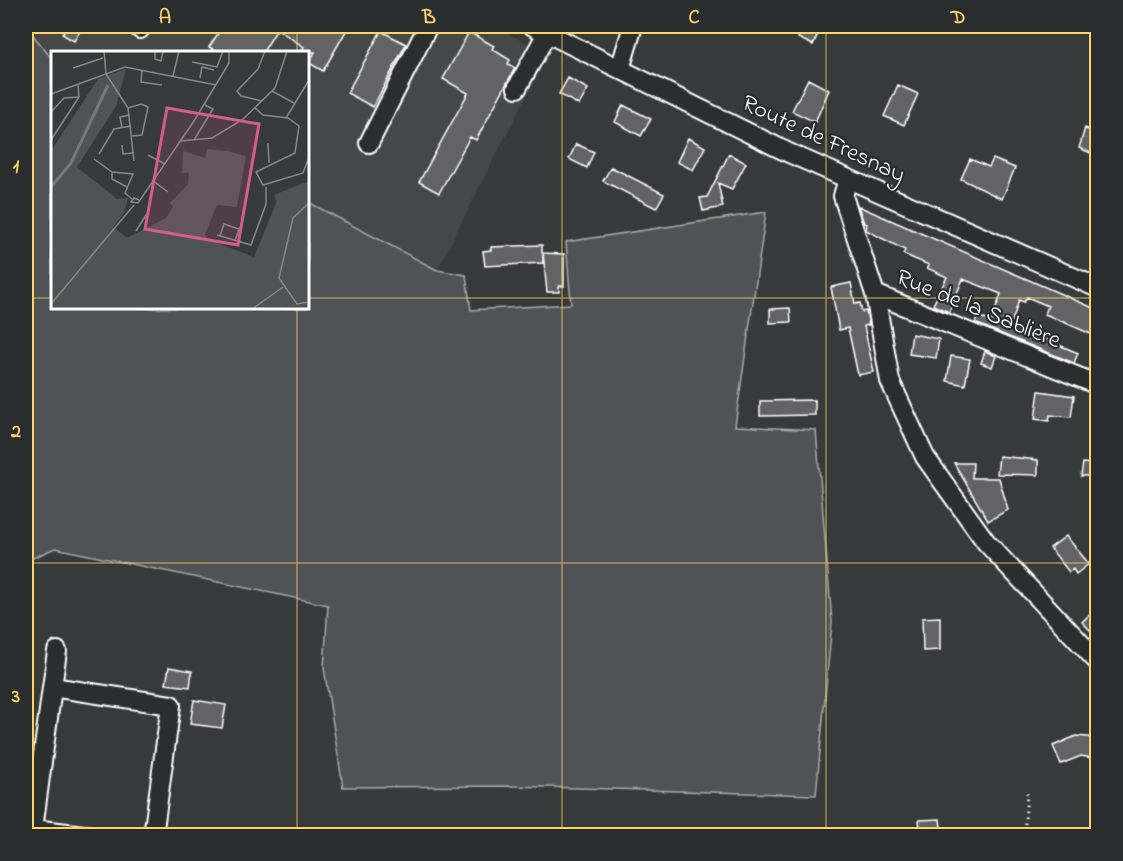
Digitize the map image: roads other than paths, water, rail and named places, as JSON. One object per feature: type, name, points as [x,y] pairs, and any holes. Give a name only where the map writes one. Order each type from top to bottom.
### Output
[{"type":"street","points":[[369,143],[428,26]]},
{"type":"street","points":[[620,69],[633,26]]},
{"type":"street","points":[[517,88],[540,29]]},
{"type":"street","name":"Route de Fresnay","points":[[540,29],[789,153],[1098,288]]},
{"type":"street","points":[[848,179],[843,196],[874,294],[890,381],[925,457],[986,542],[1098,662]]},
{"type":"street","name":"Rue de la Sablière","points":[[874,294],[1098,385]]},
{"type":"street","points":[[57,651],[33,832],[93,836]]},
{"type":"street","points":[[52,687],[171,705],[153,836]]}]
